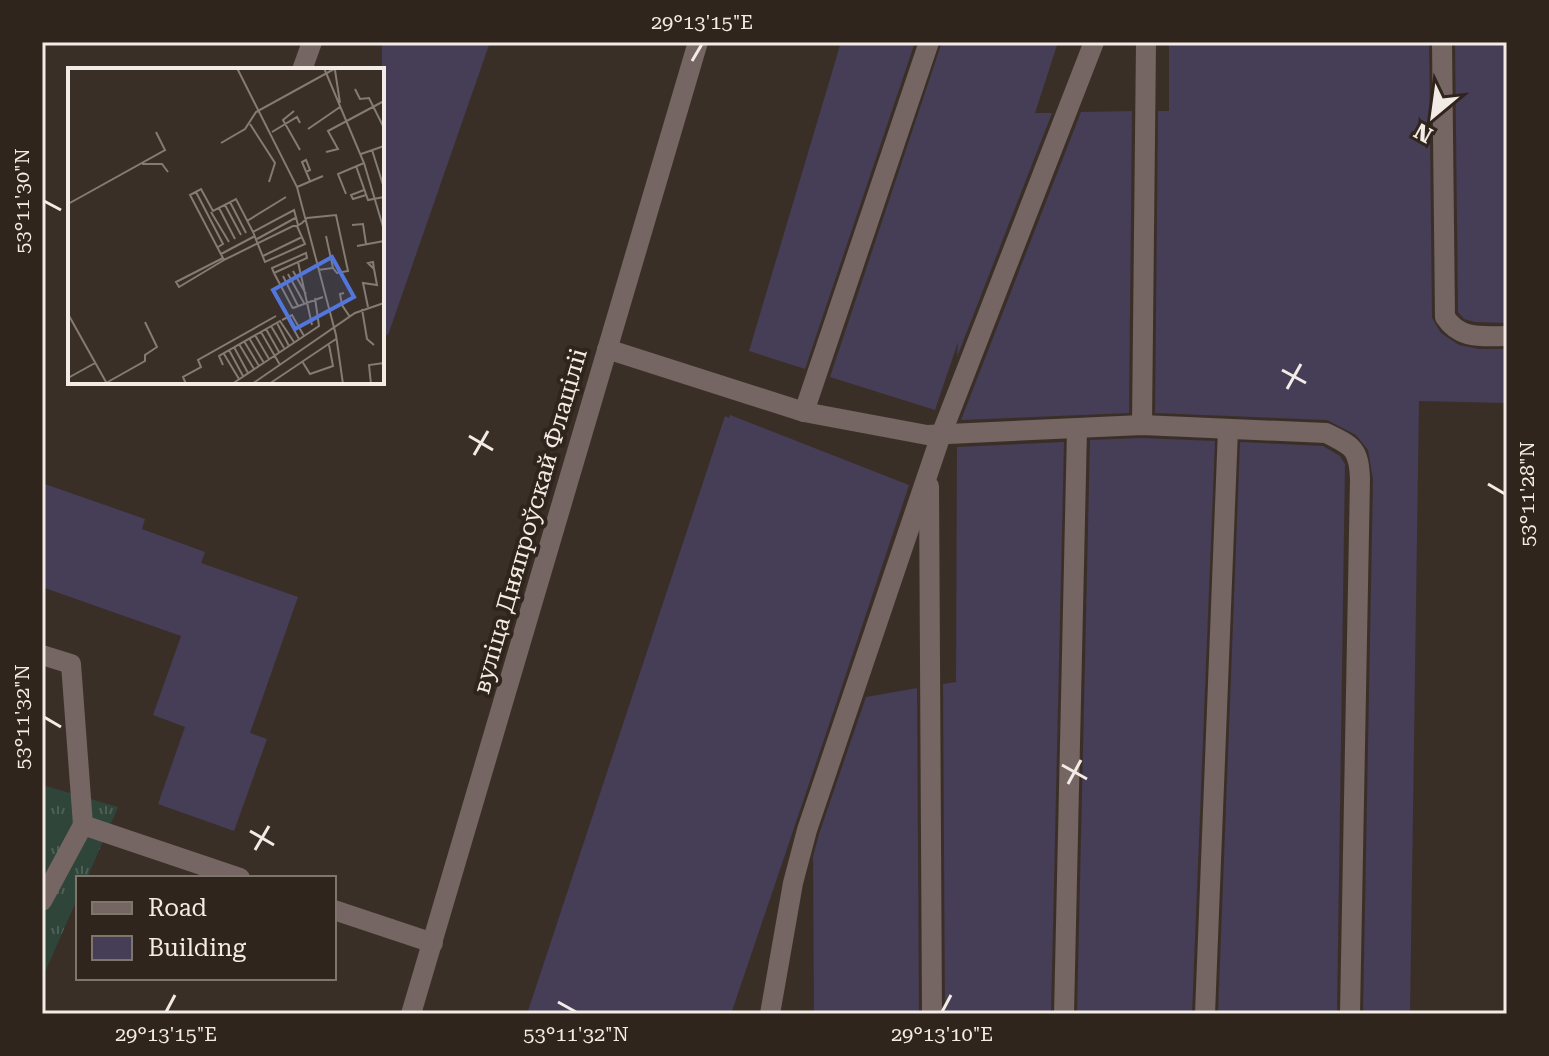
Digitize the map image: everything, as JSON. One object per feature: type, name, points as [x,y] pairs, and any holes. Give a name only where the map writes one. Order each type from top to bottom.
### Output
[{"type":"street","points":[[303,68],[312,42]]},
{"type":"street","name":"вуліца Дняпроўскай Флаціліі","points":[[411,1014],[698,42]]},
{"type":"street","points":[[804,412],[929,42]]},
{"type":"street","points":[[770,1014],[793,883],[807,830],[941,435],[1094,42]]},
{"type":"street","points":[[1142,425],[1146,42]]},
{"type":"street","points":[[1442,42],[1445,317],[1452,327],[1470,337],[1507,336]]},
{"type":"street","points":[[607,349],[804,412],[927,435],[1142,425],[1326,433],[1348,443],[1359,458],[1350,1014]]},
{"type":"street","points":[[1064,1014],[1077,429]]},
{"type":"street","points":[[1205,1014],[1228,429]]},
{"type":"street","points":[[929,468],[932,1014]]},
{"type":"street","points":[[42,655],[71,664],[83,825],[42,901]]},
{"type":"street","points":[[83,825],[234,876]]},
{"type":"street","points":[[336,911],[433,943]]},
{"type":"green space","points":[[42,785],[118,807],[88,876],[76,876],[76,902],[42,979]]},
{"type":"building","points":[[382,42],[490,42],[388,335],[384,334]]},
{"type":"building","points":[[841,42],[915,42],[805,369],[749,351]]},
{"type":"building","points":[[942,42],[1058,42],[1035,113],[1052,113],[957,357],[958,342],[935,410],[830,377]]},
{"type":"building","points":[[1169,42],[1429,42],[1432,318],[1441,333],[1459,345],[1507,349],[1507,403],[1419,401],[1410,1014],[1363,1014],[1373,479],[1368,450],[1356,435],[1327,420],[1155,413],[1158,111],[1169,111]]},
{"type":"building","points":[[1455,42],[1507,42],[1507,323],[1475,322],[1464,319],[1458,312]]},
{"type":"building","points":[[1132,111],[1129,413],[961,420],[1081,112]]},
{"type":"building","points":[[730,415],[909,485],[731,1014],[527,1014],[725,416],[729,418]]},
{"type":"building","points":[[1142,438],[1215,441],[1192,1014],[1077,1014],[1090,440]]},
{"type":"building","points":[[1064,442],[1051,1014],[945,1014],[943,684],[956,682],[957,447]]},
{"type":"building","points":[[1240,442],[1323,446],[1340,456],[1345,464],[1337,1014],[1218,1014]]},
{"type":"building","points":[[42,483],[145,519],[142,529],[205,552],[201,563],[298,597],[250,733],[267,739],[234,831],[158,804],[185,727],[153,715],[181,636],[42,587]]},
{"type":"building","points":[[917,688],[919,1014],[814,1014],[813,857],[819,834],[866,697]]}]
